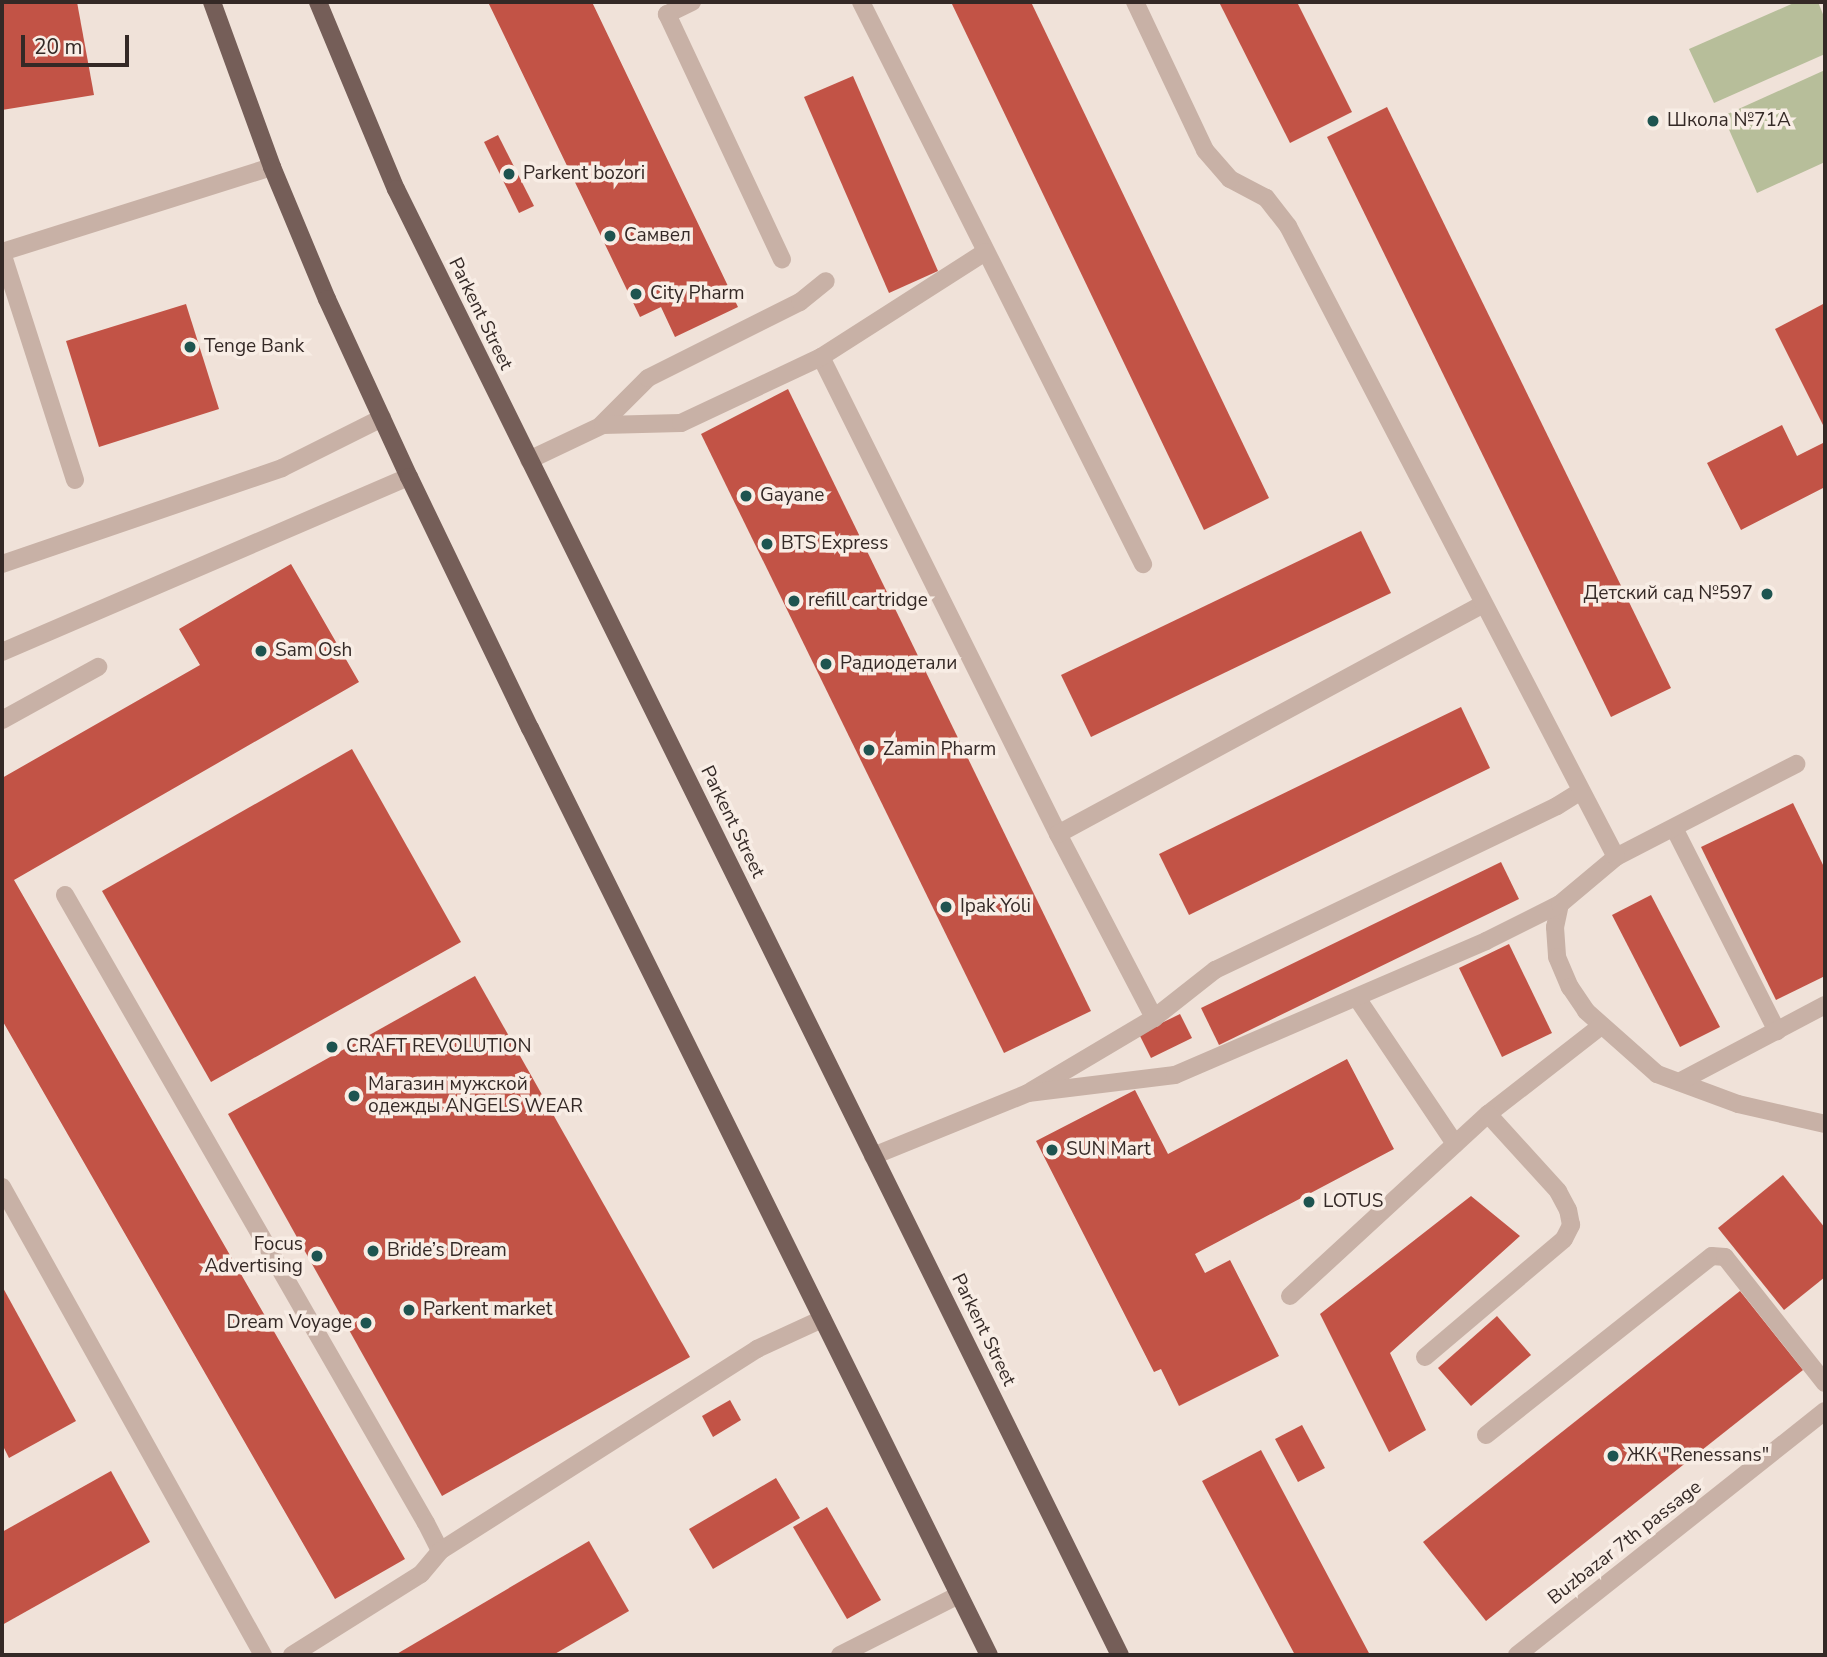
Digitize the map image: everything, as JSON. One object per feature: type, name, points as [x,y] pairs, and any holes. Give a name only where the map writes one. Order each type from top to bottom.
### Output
[{"type":"main road","points":[[212,2],[272,167],[327,299],[409,477],[989,1655]]},
{"type":"main road","name":"Parkent Street","points":[[318,2],[396,190],[1120,1655]]},
{"type":"street","points":[[692,2],[664,8],[782,260]]},
{"type":"street","points":[[860,2],[1143,564]]},
{"type":"street","points":[[1135,2],[1205,150],[1230,179],[1266,198],[1288,226],[1482,605],[1616,858]]},
{"type":"street","points":[[75,480],[2,252],[272,167]]},
{"type":"street","points":[[601,425],[681,423],[821,357],[985,252]]},
{"type":"street","points":[[529,460],[601,425],[648,378],[800,302],[826,281]]},
{"type":"street","points":[[821,357],[1058,834],[1154,1018]]},
{"type":"street","points":[[2,564],[282,468],[382,418]]},
{"type":"street","points":[[2,652],[409,477]]},
{"type":"street","points":[[1058,834],[1482,605]]},
{"type":"street","points":[[2,720],[98,667]]},
{"type":"street","points":[[1028,1093],[1175,1075],[1357,998],[1486,941],[1560,904],[1616,858],[1796,764]]},
{"type":"street","points":[[873,1156],[1028,1093],[1154,1018],[1215,970],[1557,806],[1581,791]]},
{"type":"street","points":[[1674,828],[1777,1031]]},
{"type":"street","points":[[65,895],[440,1551]]},
{"type":"street","points":[[1560,904],[1555,927],[1557,957],[1570,987],[1586,1011],[1657,1074],[1738,1104],[1825,1124]]},
{"type":"street","points":[[1357,998],[1455,1144]]},
{"type":"street","points":[[1679,1082],[1825,1005]]},
{"type":"street","points":[[1290,1296],[1488,1114],[1601,1026]]},
{"type":"street","points":[[1425,1357],[1564,1239],[1572,1224],[1558,1191],[1488,1114]]},
{"type":"street","points":[[2,1187],[263,1655]]},
{"type":"street","points":[[1486,1435],[1712,1256],[1725,1257],[1825,1383]]},
{"type":"street","points":[[292,1655],[421,1574],[440,1551],[757,1349],[822,1319]]},
{"type":"street","name":"Buzbazar 7th passage","points":[[1517,1655],[1825,1411]]},
{"type":"street","points":[[840,1655],[959,1595]]},
{"type":"green space","points":[[1796,2],[1818,2],[1825,19],[1825,54],[1714,103],[1689,49]]},
{"type":"green space","points":[[1825,70],[1825,162],[1757,193],[1723,116]]},
{"type":"building","points":[[2,2],[77,2],[94,95],[2,110]]},
{"type":"building","points":[[488,2],[592,2],[738,307],[675,337],[661,307],[640,317]]},
{"type":"building","points":[[951,2],[1031,2],[1269,498],[1204,530]]},
{"type":"building","points":[[1219,2],[1297,2],[1352,112],[1290,143]]},
{"type":"building","points":[[853,76],[938,271],[889,293],[804,97]]},
{"type":"building","points":[[1387,107],[1671,688],[1611,717],[1327,137]]},
{"type":"building","name":"Parkent bozori","points":[[498,135],[534,206],[519,213],[484,142]]},
{"type":"building","points":[[1825,303],[1825,429],[1775,329]]},
{"type":"building","points":[[186,304],[219,409],[99,447],[66,341]]},
{"type":"building","points":[[788,389],[1091,1011],[1004,1053],[701,434]]},
{"type":"building","points":[[1782,425],[1797,456],[1825,442],[1825,487],[1741,530],[1707,463]]},
{"type":"building","points":[[1361,531],[1391,593],[1091,737],[1061,675]]},
{"type":"building","points":[[291,564],[359,682],[14,880],[405,1559],[335,1599],[2,1020],[2,778],[200,665],[179,629]]},
{"type":"building","points":[[1461,707],[1490,768],[1189,915],[1159,854]]},
{"type":"building","points":[[352,749],[461,942],[211,1082],[102,891]]},
{"type":"building","points":[[1793,803],[1825,869],[1825,976],[1776,1000],[1701,847]]},
{"type":"building","points":[[1501,862],[1519,899],[1219,1045],[1201,1008]]},
{"type":"building","points":[[1651,895],[1720,1027],[1680,1047],[1612,915]]},
{"type":"building","points":[[1509,944],[1552,1033],[1502,1057],[1459,968]]},
{"type":"building","points":[[475,976],[690,1357],[442,1496],[228,1114]]},
{"type":"building","points":[[1180,1014],[1192,1038],[1151,1058],[1139,1034]]},
{"type":"building","points":[[1347,1059],[1394,1149],[1195,1254],[1205,1273],[1230,1260],[1279,1356],[1179,1406],[1161,1369],[1154,1372],[1036,1141],[1135,1090],[1168,1154]]},
{"type":"building","points":[[1783,1175],[1825,1228],[1825,1277],[1784,1310],[1718,1228]]},
{"type":"building","points":[[1471,1196],[1520,1236],[1390,1353],[1426,1430],[1389,1452],[1320,1314]]},
{"type":"building","points":[[2,1286],[76,1421],[9,1458],[2,1444]]},
{"type":"building","name":"ЖК \"Renessans\"","points":[[1740,1291],[1803,1370],[1486,1621],[1423,1542]]},
{"type":"building","points":[[1497,1316],[1531,1355],[1471,1406],[1438,1368]]},
{"type":"building","points":[[730,1400],[741,1420],[713,1437],[702,1416]]},
{"type":"building","points":[[1302,1425],[1325,1468],[1298,1482],[1275,1439]]},
{"type":"building","points":[[1261,1450],[1370,1655],[1295,1655],[1202,1481]]},
{"type":"building","points":[[111,1471],[150,1542],[2,1625],[2,1532]]},
{"type":"building","points":[[776,1478],[800,1518],[713,1569],[689,1529]]},
{"type":"building","points":[[827,1507],[881,1600],[847,1619],[793,1527]]},
{"type":"building","points":[[589,1541],[629,1611],[553,1655],[395,1655]]},
{"type":"place","name":"Школа №71А","points":[[1653,121]]},
{"type":"place","name":"Parkent bozori","points":[[509,174]]},
{"type":"place","name":"Самвел","points":[[610,236]]},
{"type":"place","name":"City Pharm","points":[[636,294]]},
{"type":"place","name":"Tenge Bank","points":[[190,347]]},
{"type":"place","name":"Gayane","points":[[746,496]]},
{"type":"place","name":"BTS Express","points":[[767,544]]},
{"type":"place","name":"Детский сад №597","points":[[1767,594]]},
{"type":"place","name":"refill cartridge","points":[[794,601]]},
{"type":"place","name":"Sam Osh","points":[[261,651]]},
{"type":"place","name":"Радиодетали","points":[[826,664]]},
{"type":"place","name":"Zamin Pharm","points":[[869,750]]},
{"type":"place","name":"Ipak Yoli","points":[[946,907]]},
{"type":"place","name":"CRAFT REVOLUTION","points":[[332,1047]]},
{"type":"place","name":"Магазин мужской одежды ANGELS WEAR","points":[[354,1096]]},
{"type":"place","name":"SUN Mart","points":[[1052,1150]]},
{"type":"place","name":"LOTUS","points":[[1309,1202]]},
{"type":"place","name":"Bride’s Dream","points":[[373,1251]]},
{"type":"place","name":"Focus Advertising","points":[[317,1256]]},
{"type":"place","name":"Parkent market","points":[[409,1310]]},
{"type":"place","name":"Dream Voyage","points":[[366,1323]]},
{"type":"place","name":"ЖК \"Renessans\"","points":[[1613,1456]]}]
